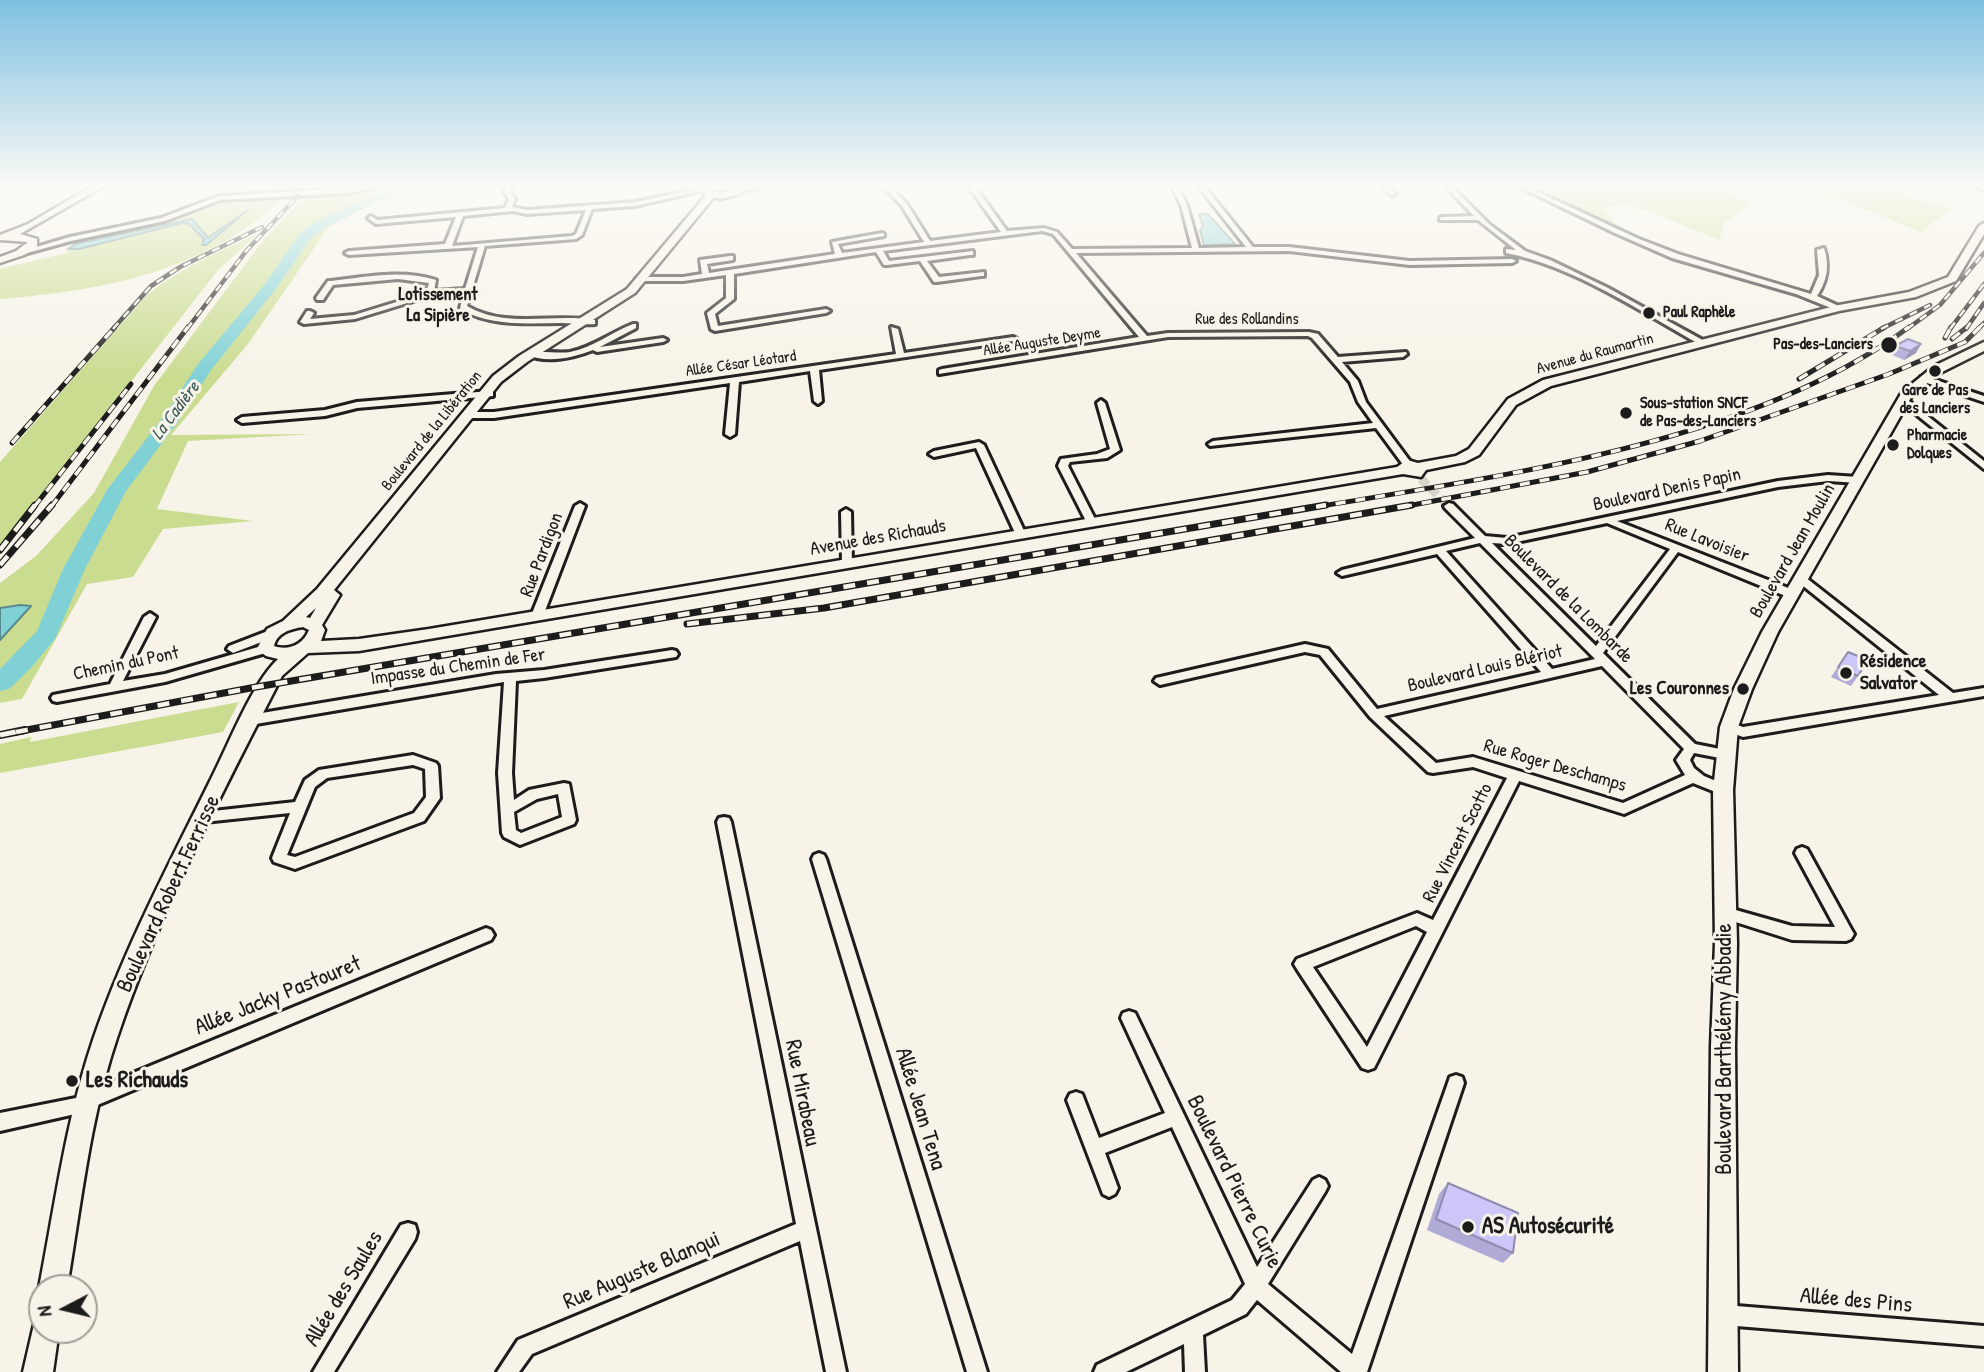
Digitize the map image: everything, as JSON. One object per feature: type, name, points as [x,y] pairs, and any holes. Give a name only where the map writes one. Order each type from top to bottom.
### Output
[{"type":"street","points":[[0,260],[27,251]]},
{"type":"street","points":[[349,253],[377,251]]},
{"type":"street","points":[[483,251],[466,291],[463,307],[483,317],[519,321],[571,318],[589,321]]},
{"type":"street","name":"Boulevard de la Libération","points":[[302,649],[316,629],[333,593],[487,394],[534,355],[626,300],[664,251]]},
{"type":"street","points":[[837,251],[839,255]]},
{"type":"street","points":[[643,279],[671,280],[865,251]]},
{"type":"street","points":[[879,251],[887,263],[970,253]]},
{"type":"street","points":[[1070,251],[1146,340]]},
{"type":"street","points":[[1320,251],[1412,263],[1512,261],[1529,257]]},
{"type":"street","points":[[1489,260],[1505,251]]},
{"type":"street","points":[[1507,251],[1512,261]]},
{"type":"street","points":[[1510,251],[1550,264],[1704,343]]},
{"type":"street","points":[[1665,251],[1812,298],[1834,309]]},
{"type":"street","points":[[1812,298],[1822,284],[1824,267],[1821,251]]},
{"type":"street","name":"Avenue du Raumartin","points":[[1413,471],[1460,459],[1474,452],[1512,402],[1541,386],[1834,309],[1904,297],[1952,279],[1969,251]]},
{"type":"street","points":[[706,275],[703,262],[730,258]]},
{"type":"street","points":[[922,259],[937,280],[981,274]]},
{"type":"street","points":[[730,271],[730,299],[711,313],[715,329],[826,311]]},
{"type":"street","points":[[320,298],[331,283],[402,278],[433,282],[429,293]]},
{"type":"street","points":[[310,313],[304,322],[341,320],[429,293],[466,291]]},
{"type":"street","points":[[586,351],[633,326]]},
{"type":"street","points":[[894,329],[901,355]]},
{"type":"street","name":"Rue des Rollandins","points":[[1146,340],[1168,335],[1306,334],[1315,337],[1354,381],[1362,402],[1413,471]]},
{"type":"street","name":"Allée César Léotard","points":[[471,415],[494,415],[1013,339]]},
{"type":"street","points":[[534,355],[549,357],[663,340]]},
{"type":"street","name":"Allée Auguste Deyme","points":[[942,372],[1146,340]]},
{"type":"street","points":[[1924,379],[1984,346]]},
{"type":"street","points":[[1337,360],[1403,354]]},
{"type":"street","points":[[814,368],[818,401]]},
{"type":"street","points":[[730,435],[735,379]]},
{"type":"street","points":[[1924,379],[1984,399]]},
{"type":"street","name":"Boulevard Jean Moulin","points":[[1729,727],[1743,689],[1792,594],[1908,392],[1924,379]]},
{"type":"street","points":[[242,420],[325,412],[357,405],[487,394]]},
{"type":"street","points":[[1905,401],[1984,466]]},
{"type":"street","points":[[1092,523],[1063,466],[1064,461],[1072,458],[1104,456],[1115,450],[1101,403]]},
{"type":"street","name":"Boulevard de la Libération","points":[[289,624],[323,593],[471,415]]},
{"type":"street","points":[[1213,444],[1378,425]]},
{"type":"street","points":[[934,454],[979,445],[1021,535]]},
{"type":"street","name":"Avenue des Richauds","points":[[302,649],[359,645],[1413,471]]},
{"type":"street","name":"Boulevard Denis Papin","points":[[1342,573],[1485,539],[1507,541],[1778,484],[1828,478],[1858,480]]},
{"type":"street","name":"Rue Pardigon","points":[[537,616],[580,506]]},
{"type":"street","name":"Boulevard de la Lombarde","points":[[1448,506],[1485,539],[1691,748]]},
{"type":"street","points":[[846,512],[848,564]]},
{"type":"street","name":"Rue Lavoisier","points":[[1609,521],[1792,594]]},
{"type":"street","points":[[1601,657],[1676,548]]},
{"type":"street","points":[[1439,550],[1550,674]]},
{"type":"street","points":[[1801,579],[1951,698]]},
{"type":"street","points":[[114,688],[150,617]]},
{"type":"street","name":"Avenue des Richauds","points":[[289,624],[303,622],[359,645]]},
{"type":"street","points":[[272,652],[289,624]]},
{"type":"street","name":"Rue Roger Deschamps","points":[[1160,681],[1305,648],[1324,652],[1374,715],[1433,768],[1473,762],[1624,809],[1694,777]]},
{"type":"street","name":"Boulevard Robert Ferrisse","points":[[56,1274],[87,1102],[105,1039],[150,924],[250,719],[272,652],[302,649]]},
{"type":"street","name":"Chemin du Pont","points":[[57,698],[165,678],[202,666],[272,652]]},
{"type":"street","name":"Impasse du Chemin de Fer","points":[[250,719],[672,654]]},
{"type":"street","name":"Boulevard Louis Blériot","points":[[1374,715],[1550,674],[1601,657]]},
{"type":"street","points":[[507,810],[534,794],[565,788],[569,820],[520,839],[509,833],[507,810],[505,773],[510,677]]},
{"type":"street","points":[[1729,727],[1743,732],[1984,692]]},
{"type":"street","name":"Boulevard Barthélémy Abbadie","points":[[1723,1372],[1723,790],[1724,754],[1729,727]]},
{"type":"street","points":[[1723,790],[1694,777],[1686,769],[1683,760],[1691,748],[1724,754]]},
{"type":"street","points":[[413,760],[432,766],[433,798],[419,817],[295,863],[279,858],[299,807],[310,784],[324,774],[413,760]]},
{"type":"street","name":"Rue Vincent Scotto","points":[[1436,929],[1417,919],[1302,964],[1368,1062],[1515,775]]},
{"type":"street","points":[[204,817],[299,807]]},
{"type":"street","name":"Rue Mirabeau","points":[[724,822],[836,1372]]},
{"type":"street","points":[[1725,913],[1792,933],[1846,934],[1802,853]]},
{"type":"street","name":"Allée Jean Tena","points":[[819,859],[977,1372]]},
{"type":"street","name":"Allée Jacky Pastouret","points":[[0,1122],[87,1102],[486,935]]},
{"type":"street","name":"Boulevard Pierre Curie","points":[[1129,1017],[1256,1286],[1357,1372]]},
{"type":"street","points":[[1357,1372],[1457,1083]]},
{"type":"street","points":[[1076,1100],[1109,1188]]},
{"type":"street","points":[[1096,1148],[1176,1117]]},
{"type":"street","points":[[1104,1372],[1239,1307],[1256,1286],[1319,1186]]},
{"type":"street","name":"Rue Auguste Blanqui","points":[[507,1372],[525,1347],[806,1228]]},
{"type":"street","name":"Allée des Saules","points":[[323,1372],[408,1232]]},
{"type":"street","name":"Allée des Pins","points":[[1724,1315],[1984,1336]]},
{"type":"street","points":[[1193,1329],[1195,1372]]},
{"type":"street","points":[[38,1372],[43,1344]]},
{"type":"green space","points":[[206,251],[152,273],[116,282],[78,290],[0,299],[0,269],[66,253]]},
{"type":"green space","points":[[220,251],[239,251],[218,270],[14,532],[0,545],[0,462],[145,297],[185,269]]},
{"type":"green space","points":[[255,251],[312,251],[248,344],[171,435],[312,434],[188,441],[157,509],[253,521],[163,529],[133,577],[87,584],[22,699],[0,703],[0,583],[36,556],[94,493],[154,386]]},
{"type":"green space","points":[[239,702],[223,732],[0,773],[0,744],[31,737],[30,742]]},
{"type":"water","points":[[31,606],[0,640],[0,608]]},
{"type":"building","points":[[1908,339],[1921,344],[1910,351],[1895,346]]},
{"type":"building","points":[[1848,652],[1868,660],[1858,676],[1838,667]]},
{"type":"building","points":[[1448,1183],[1518,1213],[1513,1253],[1436,1219]]},
{"type":"waterway","name":"La Cadière","points":[[0,683],[47,634],[74,569],[117,490],[174,415],[204,368],[270,287],[295,251]]},
{"type":"tunnel","points":[[1421,479],[1449,506]]},
{"type":"railway","points":[[113,329],[151,286],[180,267],[213,251]]},
{"type":"railway","points":[[187,329],[246,251]]},
{"type":"railway","points":[[1907,329],[1940,305],[1984,253]]},
{"type":"railway","points":[[1950,329],[1984,284]]},
{"type":"railway","points":[[1966,329],[1984,303]]},
{"type":"railway","points":[[1885,327],[1930,305]]},
{"type":"railway","points":[[1402,507],[1587,472],[1700,441],[1889,374],[1965,342],[1984,323]]},
{"type":"railway","points":[[12,443],[115,327]]},
{"type":"railway","points":[[51,507],[188,327]]},
{"type":"railway","points":[[1799,379],[1885,327]]},
{"type":"railway","points":[[1881,329],[1885,327]]},
{"type":"railway","points":[[1316,507],[1546,467],[1703,426],[1777,400],[1846,367],[1909,327]]},
{"type":"railway","points":[[1945,338],[1951,327]]},
{"type":"railway","points":[[1952,339],[1967,327]]},
{"type":"railway","points":[[34,507],[131,384]]},
{"type":"railway","points":[[0,550],[35,505]]},
{"type":"railway","points":[[0,565],[52,505]]},
{"type":"railway","points":[[16,732],[256,687],[1326,505]]},
{"type":"railway","points":[[687,624],[824,608],[1412,505]]},
{"type":"railway","points":[[0,735],[25,730]]},
{"type":"place","name":"Paul Raphèle","points":[[1649,313]]},
{"type":"place","name":"Pas-des-Lanciers","points":[[1889,345]]},
{"type":"place","name":"Gare de Pas des Lanciers","points":[[1935,371]]},
{"type":"place","name":"Sous-station SNCF de Pas-des-Lanciers","points":[[1626,413]]},
{"type":"place","name":"Pharmacie Dolques","points":[[1893,445]]},
{"type":"place","name":"Résidence Salvator","points":[[1846,673]]},
{"type":"place","name":"Les Couronnes","points":[[1743,689]]},
{"type":"place","name":"Les Richauds","points":[[72,1081]]},
{"type":"place","name":"AS Autosécurité","points":[[1468,1227]]},
{"type":"district","name":"Lotissement La Sipière","points":[[438,305]]}]
